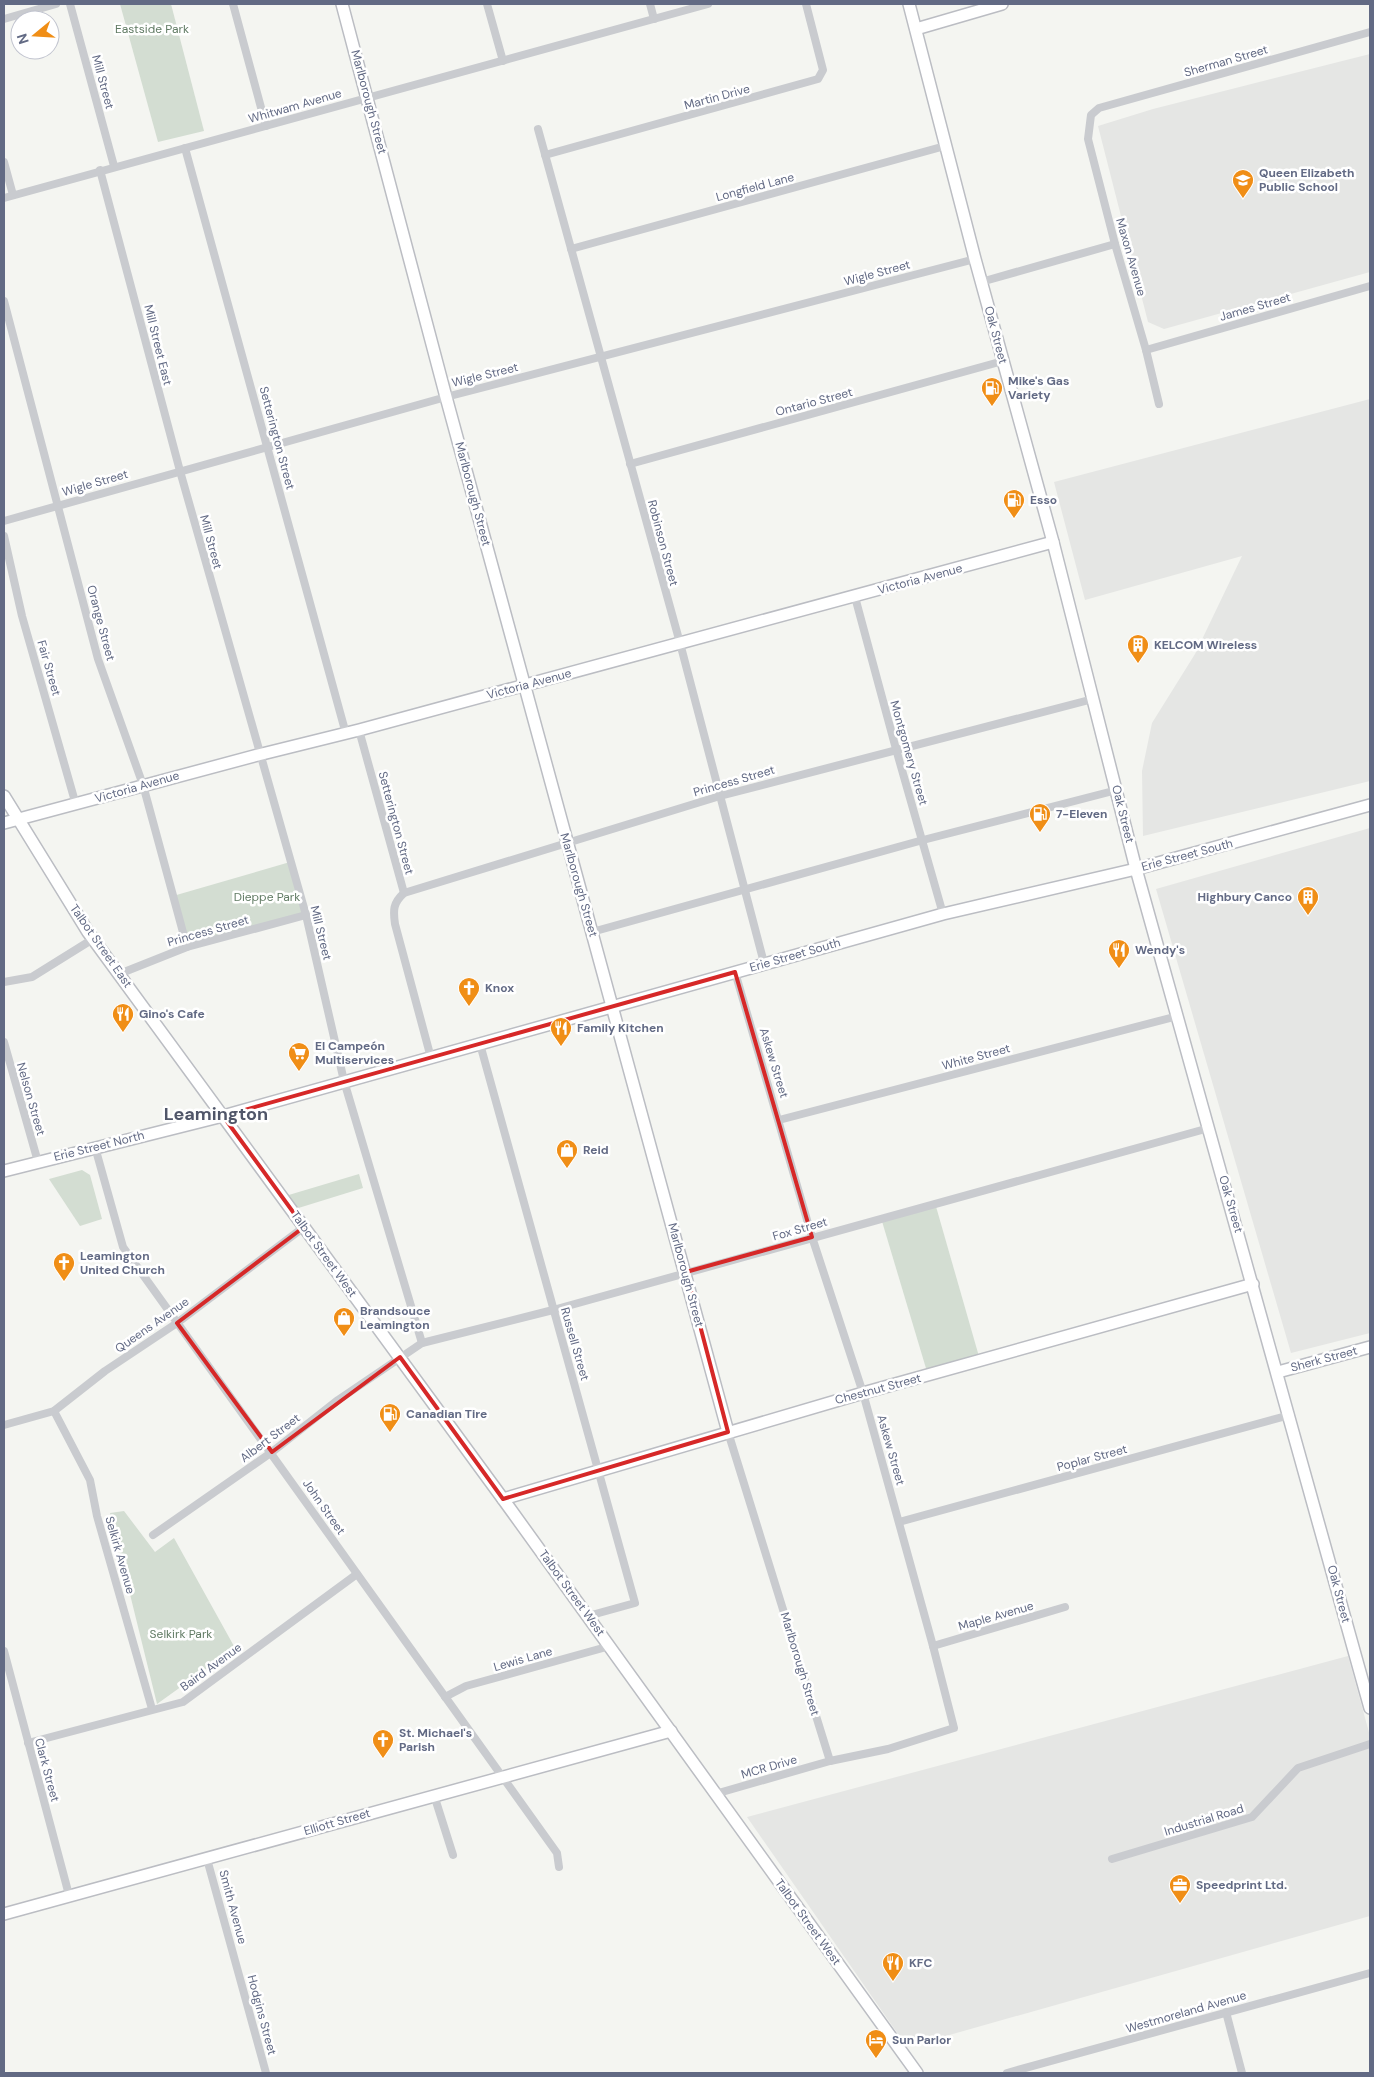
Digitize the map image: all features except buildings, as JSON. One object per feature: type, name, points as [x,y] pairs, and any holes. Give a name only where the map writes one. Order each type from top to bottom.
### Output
[{"type":"street","points":[[4,19],[56,4]]},
{"type":"street","name":"Mill Street","points":[[70,4],[114,166]]},
{"type":"street","points":[[233,4],[266,126]]},
{"type":"street","name":"Marlborough Street","points":[[342,4],[446,397],[567,844],[686,1272],[728,1432],[830,1761]]},
{"type":"street","points":[[487,4],[502,61]]},
{"type":"street","points":[[650,4],[654,19]]},
{"type":"street","name":"Whitwam Avenue","points":[[4,198],[114,166],[708,4]]},
{"type":"street","name":"Martin Drive","points":[[545,155],[818,80],[823,70],[806,4]]},
{"type":"street","name":"Oak Street","points":[[909,4],[981,282],[1053,542],[1136,869],[1254,1284],[1370,1708]]},
{"type":"street","points":[[916,29],[1002,4]]},
{"type":"street","name":"Sherman Street","points":[[1091,116],[1099,108],[1370,32]]},
{"type":"street","name":"Maxon Avenue","points":[[1091,116],[1088,138],[1159,404]]},
{"type":"street","name":"Robinson Street","points":[[538,129],[680,643],[764,963]]},
{"type":"street","name":"Longfield Lane","points":[[571,249],[945,146]]},
{"type":"street","name":"Setterington Street","points":[[185,148],[346,734]]},
{"type":"street","points":[[4,162],[13,195]]},
{"type":"street","name":"Mill Street East","points":[[100,170],[180,470]]},
{"type":"street","points":[[981,282],[1115,244]]},
{"type":"street","name":"Wigle Street","points":[[4,520],[446,397],[975,259]]},
{"type":"street","name":"James Street","points":[[1146,350],[1370,286]]},
{"type":"street","name":"Orange Street","points":[[4,301],[98,659],[143,785],[186,947]]},
{"type":"street","name":"Ontario Street","points":[[630,464],[1002,360]]},
{"type":"street","name":"Mill Street","points":[[180,470],[258,754],[306,916],[344,1081],[422,1343]]},
{"type":"street","name":"Fair Street","points":[[4,536],[22,616],[76,805]]},
{"type":"street","name":"Victoria Avenue","points":[[4,823],[76,805],[258,754],[346,734],[1053,542]]},
{"type":"street","name":"Montgomery Street","points":[[856,597],[896,749],[943,914]]},
{"type":"street","name":"Princess Street","points":[[404,893],[720,796],[1093,699]]},
{"type":"street","name":"Setterington Street","points":[[359,730],[404,893]]},
{"type":"street","points":[[592,932],[923,840],[1117,790]]},
{"type":"street","name":"Talbot Street East","points":[[4,796],[93,939],[223,1116]]},
{"type":"street","name":"Erie Street South","points":[[223,1116],[943,914],[1136,869],[1370,805]]},
{"type":"street","points":[[404,893],[397,900],[393,908],[404,961],[431,1058]]},
{"type":"street","name":"Princess Street","points":[[119,974],[186,947],[306,916]]},
{"type":"street","points":[[4,982],[32,977],[93,939]]},
{"type":"street","name":"Askew Street","points":[[735,972],[780,1120],[812,1237],[863,1393],[954,1728],[888,1749],[830,1761]]},
{"type":"street","name":"White Street","points":[[780,1120],[1178,1016]]},
{"type":"street","name":"Nelson Street","points":[[4,1042],[38,1162]]},
{"type":"street","name":"Russell Street","points":[[480,1044],[635,1602],[588,1616]]},
{"type":"street","name":"Erie Street North","points":[[4,1171],[223,1116]]},
{"type":"street","name":"Talbot Street West","points":[[223,1116],[610,1646],[917,2073]]},
{"type":"street","name":"Fox Street","points":[[400,1357],[422,1343],[554,1310],[1209,1128]]},
{"type":"street","name":"John Street","points":[[95,1147],[123,1246],[272,1452],[445,1697],[504,1776],[557,1853],[559,1867]]},
{"type":"street","name":"Queens Avenue","points":[[4,1425],[54,1411],[105,1372],[177,1323],[304,1227]]},
{"type":"street","name":"Chestnut Street","points":[[503,1499],[863,1393],[1254,1284]]},
{"type":"street","name":"Sherk Street","points":[[1278,1372],[1370,1347]]},
{"type":"street","name":"Albert Street","points":[[153,1535],[272,1452],[338,1400],[400,1357]]},
{"type":"street","name":"Selkirk Avenue","points":[[54,1411],[90,1480],[98,1516],[152,1710]]},
{"type":"street","name":"Poplar Street","points":[[899,1522],[1290,1415]]},
{"type":"street","name":"Baird Avenue","points":[[28,1743],[182,1702],[358,1574]]},
{"type":"street","name":"Maple Avenue","points":[[933,1646],[1065,1607]]},
{"type":"street","name":"Lewis Lane","points":[[445,1697],[466,1686],[610,1646]]},
{"type":"street","name":"Clark Street","points":[[4,1651],[69,1894]]},
{"type":"street","name":"Elliott Street","points":[[4,1914],[69,1894],[208,1859],[671,1731]]},
{"type":"street","name":"Industrial Road","points":[[1112,1859],[1252,1818],[1298,1768],[1370,1744]]},
{"type":"street","name":"MCR Drive","points":[[715,1794],[830,1761]]},
{"type":"street","points":[[434,1795],[453,1855]]},
{"type":"street","name":"Smith Avenue","points":[[208,1859],[236,1962]]},
{"type":"street","name":"Hodgins Street","points":[[236,1962],[266,2073]]},
{"type":"street","name":"Westmoreland Avenue","points":[[1007,2073],[1370,1973]]},
{"type":"street","points":[[1226,2012],[1242,2073]]},
{"type":"highlighted area","points":[[735,972],[812,1237],[686,1272],[728,1432],[503,1499],[400,1357],[272,1452],[177,1323],[304,1227],[223,1116]]},
{"type":"shaded area","name":"Queen Elizabeth Public School","points":[[1370,54],[1370,272],[1164,329],[1148,322],[1098,126],[1153,109]]},
{"type":"shaded area","points":[[1370,399],[1370,781],[1143,836],[1142,771],[1152,723],[1195,654],[1242,556],[1085,600],[1054,482]]},
{"type":"shaded area","name":"Highbury Canco","points":[[1370,828],[1370,1333],[1291,1353],[1156,889]]},
{"type":"shaded area","points":[[1348,1656],[1370,1736],[1370,1916],[907,2047],[747,1817]]},
{"type":"green space","name":"Eastside Park","points":[[120,4],[171,4],[204,131],[158,142]]},
{"type":"green space","name":"Dieppe Park","points":[[290,862],[306,915],[187,947],[173,896]]},
{"type":"green space","points":[[82,1170],[90,1175],[102,1219],[80,1226],[49,1179]]},
{"type":"green space","points":[[359,1174],[363,1188],[292,1210],[282,1197]]},
{"type":"green space","points":[[935,1203],[980,1360],[928,1375],[881,1218]]},
{"type":"green space","name":"Selkirk Park","points":[[124,1511],[155,1552],[174,1538],[235,1648],[157,1704],[110,1513]]},
{"type":"place","name":"Queen Elizabeth Public School","points":[[1243,199]]},
{"type":"place","name":"Mike's Gas Variety","points":[[992,407]]},
{"type":"place","name":"Esso","points":[[1014,519]]},
{"type":"place","name":"KELCOM Wireless","points":[[1138,664]]},
{"type":"place","name":"7-Eleven","points":[[1040,833]]},
{"type":"place","name":"Highbury Canco","points":[[1308,916]]},
{"type":"place","name":"Wendy's","points":[[1119,969]]},
{"type":"place","name":"Knox","points":[[469,1007]]},
{"type":"place","name":"Gino's Cafe","points":[[123,1033]]},
{"type":"place","name":"Family Kitchen","points":[[561,1047]]},
{"type":"place","name":"El Campeón Multiservices","points":[[299,1072]]},
{"type":"place","name":"Reid","points":[[567,1169]]},
{"type":"place","name":"Leamington United Church","points":[[64,1282]]},
{"type":"place","name":"Brandsouce Leamington","points":[[344,1337]]},
{"type":"place","name":"Canadian Tire","points":[[390,1433]]},
{"type":"place","name":"St. Michael's Parish","points":[[383,1759]]},
{"type":"place","name":"Speedprint Ltd.","points":[[1180,1904]]},
{"type":"place","name":"KFC","points":[[893,1982]]},
{"type":"place","name":"Sun Parlor","points":[[876,2059]]},
{"type":"district","name":"Leamington","points":[[216,1114]]}]
